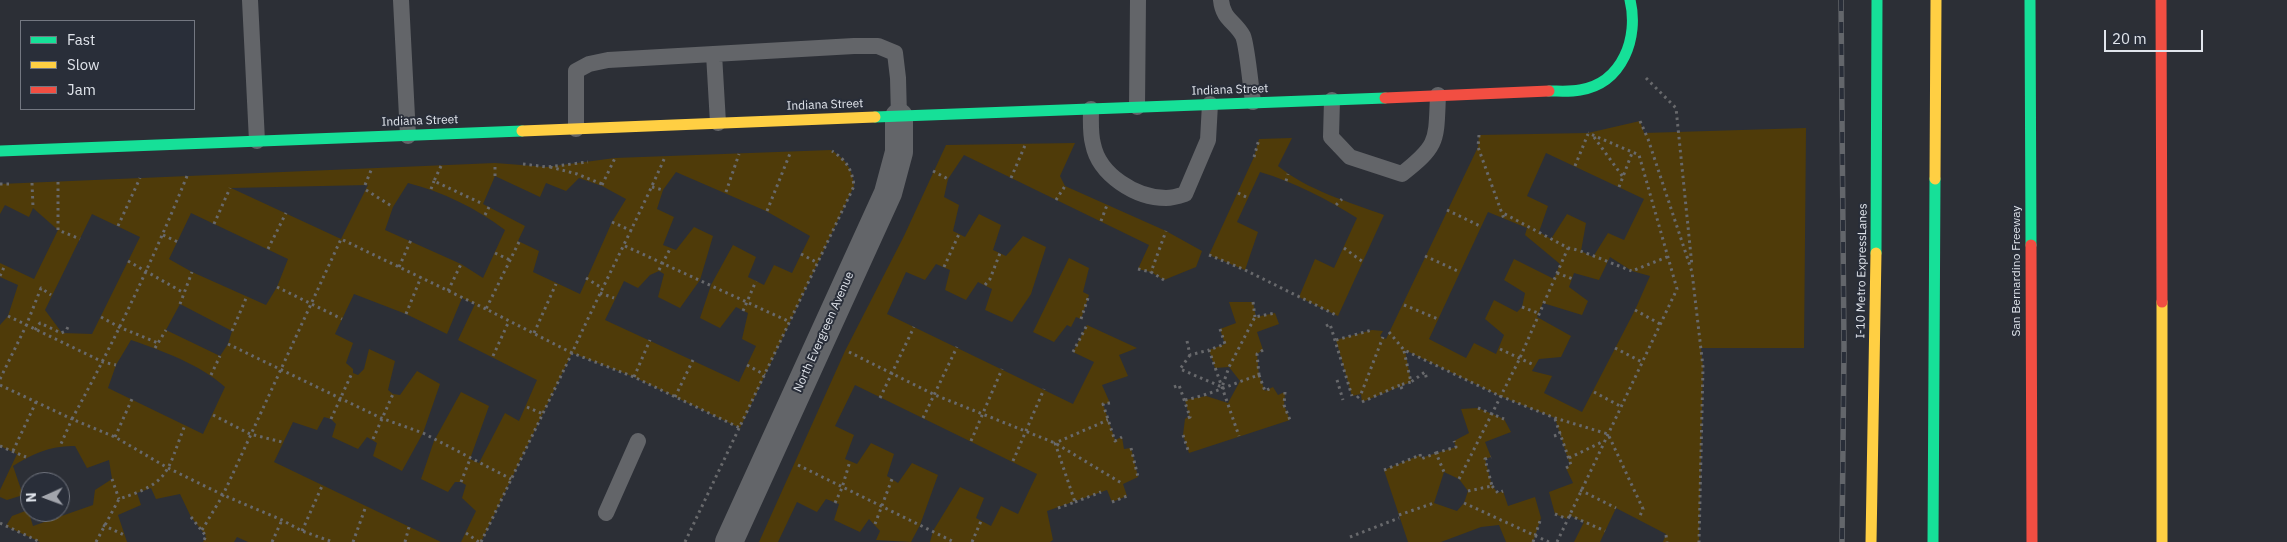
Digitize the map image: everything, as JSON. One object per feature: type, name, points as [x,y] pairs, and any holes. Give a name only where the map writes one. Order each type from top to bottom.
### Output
[{"type":"main road","name":"Indiana Street","points":[[0,151],[1581,90],[1608,77],[1625,57],[1631,45],[1635,15],[1630,0]]},
{"type":"main road","name":"I-10 Metro ExpressLanes","points":[[1871,542],[1878,122],[1877,0]]},
{"type":"main road","points":[[1933,542],[1936,0]]},
{"type":"main road","name":"San Bernardino Freeway","points":[[2030,0],[2032,542]]},
{"type":"main road","points":[[2161,0],[2162,542]]},
{"type":"street","name":"North Evergreen Avenue","points":[[729,542],[888,193],[899,152],[899,116]]},
{"type":"lane","points":[[250,0],[257,141]]},
{"type":"lane","points":[[401,0],[408,136]]},
{"type":"lane","points":[[1137,107],[1138,0]]},
{"type":"lane","points":[[1221,0],[1226,18],[1243,36],[1253,102]]},
{"type":"lane","points":[[576,129],[576,71],[589,64],[608,60],[878,46],[895,54],[899,116]]},
{"type":"lane","points":[[714,54],[718,123]]},
{"type":"lane","points":[[1332,100],[1331,137],[1350,157],[1402,174],[1425,156],[1437,136],[1438,95]]},
{"type":"lane","points":[[1091,109],[1093,145],[1104,167],[1120,183],[1141,192],[1166,198],[1185,194],[1208,140],[1210,104]]},
{"type":"lane","points":[[606,512],[638,441]]},
{"type":"path","points":[[1625,57],[1676,108],[1703,365],[1699,542]]},
{"type":"path","points":[[1640,121],[1648,139],[1692,272]]},
{"type":"path","points":[[1557,542],[1580,490],[1677,289],[1666,257],[1639,155],[1588,133],[1575,166]]},
{"type":"path","points":[[1479,134],[1478,147],[1504,219]]},
{"type":"path","points":[[1594,137],[1623,177]]},
{"type":"path","points":[[1254,157],[1258,139]]},
{"type":"path","points":[[1011,178],[1026,144]]},
{"type":"path","points":[[783,151],[799,150]]},
{"type":"path","points":[[685,542],[854,186],[852,173],[844,159],[831,150],[823,150]]},
{"type":"path","points":[[766,211],[792,151]]},
{"type":"path","points":[[1619,187],[1632,152]]},
{"type":"path","points":[[730,154],[748,153]]},
{"type":"path","points":[[726,192],[739,154]]},
{"type":"path","points":[[466,533],[480,542],[602,288],[625,246],[665,156]]},
{"type":"path","points":[[657,157],[674,156]]},
{"type":"path","points":[[520,164],[548,167],[577,174],[602,185],[615,158]]},
{"type":"path","points":[[605,160],[623,158]]},
{"type":"path","points":[[548,167],[596,161]]},
{"type":"path","points":[[495,163],[495,176]]},
{"type":"path","points":[[486,164],[503,163]]},
{"type":"path","points":[[432,166],[450,165]]},
{"type":"path","points":[[431,189],[441,166]]},
{"type":"path","points":[[365,185],[372,168]]},
{"type":"path","points":[[362,169],[382,168]]},
{"type":"path","points":[[934,171],[948,178]]},
{"type":"path","points":[[1286,181],[1288,174]]},
{"type":"path","points":[[177,176],[196,176]]},
{"type":"path","points":[[60,446],[147,272],[186,176]]},
{"type":"path","points":[[132,178],[150,178]]},
{"type":"path","points":[[118,226],[140,178]]},
{"type":"path","points":[[434,180],[483,204]]},
{"type":"path","points":[[50,182],[68,181]]},
{"type":"path","points":[[58,182],[58,230],[80,239]]},
{"type":"path","points":[[32,183],[33,207]]},
{"type":"path","points":[[24,184],[41,183]]},
{"type":"path","points":[[0,184],[16,184]]},
{"type":"path","points":[[1056,200],[1065,186]]},
{"type":"path","points":[[652,187],[663,190]]},
{"type":"path","points":[[214,224],[230,188]]},
{"type":"path","points":[[366,190],[393,208]]},
{"type":"path","points":[[1238,193],[1248,198]]},
{"type":"path","points":[[1336,205],[1342,199]]},
{"type":"path","points":[[1101,221],[1107,205]]},
{"type":"path","points":[[485,215],[489,207]]},
{"type":"path","points":[[1447,210],[1482,227]]},
{"type":"path","points":[[1503,213],[1568,248],[1574,248],[1632,271],[1666,257]]},
{"type":"path","points":[[268,249],[286,214]]},
{"type":"path","points":[[612,222],[632,231]]},
{"type":"path","points":[[1151,272],[1166,231]]},
{"type":"path","points":[[944,267],[959,234]]},
{"type":"path","points":[[163,235],[178,242]]},
{"type":"path","points":[[202,530],[223,495],[250,434],[312,306],[341,239],[572,353],[634,377],[740,428]]},
{"type":"path","points":[[399,267],[411,240]]},
{"type":"path","points":[[486,309],[520,242]]},
{"type":"path","points":[[625,246],[790,322]]},
{"type":"path","points":[[1344,248],[1363,262]]},
{"type":"path","points":[[1459,479],[1519,360],[1538,312],[1568,248]]},
{"type":"path","points":[[659,270],[664,264],[670,249]]},
{"type":"path","points":[[495,253],[510,260]]},
{"type":"path","points":[[985,285],[990,279],[1000,253]]},
{"type":"path","points":[[801,254],[818,263]]},
{"type":"path","points":[[1209,255],[1245,270],[1338,316]]},
{"type":"path","points":[[1425,256],[1460,272]]},
{"type":"path","points":[[128,261],[184,292]]},
{"type":"path","points":[[448,291],[461,264]]},
{"type":"path","points":[[0,276],[5,265]]},
{"type":"path","points":[[1138,269],[1151,272],[1164,280]]},
{"type":"path","points":[[180,304],[192,272]]},
{"type":"path","points":[[1557,273],[1573,279]]},
{"type":"path","points":[[406,314],[421,277]]},
{"type":"path","points":[[586,278],[602,288]]},
{"type":"path","points":[[743,311],[756,281]]},
{"type":"path","points":[[534,333],[556,284]]},
{"type":"path","points":[[0,379],[26,326],[41,288],[51,295]]},
{"type":"path","points":[[277,288],[342,319]]},
{"type":"path","points":[[600,293],[614,298]]},
{"type":"path","points":[[232,331],[247,296]]},
{"type":"path","points":[[1081,319],[1089,296]]},
{"type":"path","points":[[1222,387],[1229,367],[1256,317],[1253,302]]},
{"type":"path","points":[[1404,304],[1438,319]]},
{"type":"path","points":[[1522,307],[1538,312]]},
{"type":"path","points":[[1635,310],[1660,324]]},
{"type":"path","points":[[1256,317],[1275,313]]},
{"type":"path","points":[[8,316],[103,362],[116,365]]},
{"type":"path","points":[[101,317],[119,327],[158,343]]},
{"type":"path","points":[[493,356],[509,321]]},
{"type":"path","points":[[35,330],[40,323],[61,333],[66,331],[68,327]]},
{"type":"path","points":[[1326,326],[1330,324],[1336,340],[1339,357],[1352,396]]},
{"type":"path","points":[[1073,352],[1088,325]]},
{"type":"path","points":[[880,398],[914,327]]},
{"type":"path","points":[[1220,329],[1225,344],[1190,355],[1180,369],[1222,387]]},
{"type":"path","points":[[155,348],[166,330]]},
{"type":"path","points":[[1336,340],[1372,330]]},
{"type":"path","points":[[1389,332],[1404,350],[1500,396],[1555,418],[1608,434],[1642,509],[1638,518]]},
{"type":"path","points":[[1357,398],[1361,394],[1383,337]]},
{"type":"path","points":[[634,377],[650,340]]},
{"type":"path","points":[[1188,341],[1190,355]]},
{"type":"path","points":[[228,344],[381,418],[423,433],[511,479]]},
{"type":"path","points":[[923,418],[956,347]]},
{"type":"path","points":[[1615,348],[1642,362]]},
{"type":"path","points":[[1500,349],[1534,366]]},
{"type":"path","points":[[1209,350],[1240,436]]},
{"type":"path","points":[[1263,350],[1257,354],[1259,375],[1265,391],[1273,387]]},
{"type":"path","points":[[1404,350],[1411,382]]},
{"type":"path","points":[[845,351],[935,395],[1027,430],[1055,443],[1122,484]]},
{"type":"path","points":[[211,375],[220,356]]},
{"type":"path","points":[[675,397],[693,360]]},
{"type":"path","points":[[747,365],[765,375]]},
{"type":"path","points":[[971,441],[1002,370]]},
{"type":"path","points":[[1362,402],[1401,387],[1425,372],[1427,381]]},
{"type":"path","points":[[331,419],[352,373]]},
{"type":"path","points":[[1185,400],[1206,396],[1222,387],[1259,375]]},
{"type":"path","points":[[1338,380],[1342,400]]},
{"type":"path","points":[[0,385],[115,437],[168,468],[223,495],[282,520],[302,531],[333,542]]},
{"type":"path","points":[[1174,387],[1179,385],[1185,400],[1190,417],[1185,419]]},
{"type":"path","points":[[1013,460],[1044,389]]},
{"type":"path","points":[[1285,392],[1284,405],[1290,420]]},
{"type":"path","points":[[1594,392],[1620,406]]},
{"type":"path","points":[[373,439],[393,394]]},
{"type":"path","points":[[115,437],[132,399]]},
{"type":"path","points":[[13,451],[36,402]]},
{"type":"path","points":[[1110,404],[1103,404],[1115,441],[1122,437]]},
{"type":"path","points":[[527,406],[543,414]]},
{"type":"path","points":[[1478,408],[1504,419]]},
{"type":"path","points":[[213,415],[250,434],[282,442]]},
{"type":"path","points":[[1555,418],[1569,458],[1570,465],[1566,468]]},
{"type":"path","points":[[1055,443],[1108,420]]},
{"type":"path","points":[[96,542],[103,525],[119,499],[151,488],[161,480],[168,468],[185,425]]},
{"type":"path","points":[[1554,436],[1561,434]]},
{"type":"path","points":[[1183,435],[1189,454]]},
{"type":"path","points":[[1569,458],[1605,441]]},
{"type":"path","points":[[1384,470],[1420,454],[1421,459],[1456,447],[1454,442]]},
{"type":"path","points":[[1055,443],[1075,502]]},
{"type":"path","points":[[0,446],[26,457]]},
{"type":"path","points":[[1131,448],[1138,477]]},
{"type":"path","points":[[1436,454],[1444,472]]},
{"type":"path","points":[[1491,457],[1485,459],[1492,486],[1498,493],[1503,491]]},
{"type":"path","points":[[461,482],[470,459]]},
{"type":"path","points":[[835,503],[842,488],[850,461]]},
{"type":"path","points":[[796,464],[954,542]]},
{"type":"path","points":[[112,479],[119,499]]},
{"type":"path","points":[[875,524],[892,479]]},
{"type":"path","points":[[302,531],[322,486]]},
{"type":"path","points":[[1468,491],[1492,486]]},
{"type":"path","points":[[1580,490],[1616,508]]},
{"type":"path","points":[[1058,508],[1102,492]]},
{"type":"path","points":[[1112,502],[1127,496]]},
{"type":"path","points":[[1350,538],[1434,503]]},
{"type":"path","points":[[1464,504],[1549,542]]},
{"type":"path","points":[[353,542],[366,506]]},
{"type":"path","points":[[1555,514],[1605,531]]},
{"type":"path","points":[[191,517],[206,536],[203,542]]},
{"type":"path","points":[[1533,542],[1541,518]]},
{"type":"path","points":[[272,542],[282,520]]},
{"type":"path","points":[[972,542],[981,521]]},
{"type":"path","points":[[0,523],[40,542]]},
{"type":"path","points":[[103,525],[124,535]]},
{"type":"path","points":[[405,542],[409,527]]},
{"type":"path","points":[[1666,535],[1667,542]]},
{"type":"path","points":[[322,542],[324,538]]},
{"type":"shaded area","points":[[1640,121],[1644,133],[1806,128],[1804,348],[1701,348],[1703,367],[1699,542],[1663,542],[1666,534],[1616,508],[1600,542],[1574,542],[1584,522],[1569,515],[1567,519],[1555,514],[1549,492],[1573,483],[1566,468],[1570,465],[1555,418],[1500,396],[1405,350],[1411,382],[1362,402],[1361,394],[1352,396],[1336,340],[1372,330],[1383,331],[1380,336],[1386,339],[1478,147],[1479,135],[1588,133]],"holes":[[[1546,153],[1644,199],[1624,240],[1608,233],[1593,257],[1581,251],[1586,223],[1567,214],[1551,239],[1539,232],[1548,206],[1527,196]],[[1488,212],[1527,228],[1525,235],[1560,264],[1554,279],[1514,259],[1504,280],[1525,293],[1522,307],[1517,312],[1494,300],[1485,319],[1504,335],[1496,354],[1474,343],[1466,358],[1429,339]],[[1610,257],[1632,271],[1650,276],[1635,310],[1582,412],[1544,393],[1552,376],[1532,371],[1539,359],[1561,357],[1571,336],[1537,317],[1543,303],[1582,315],[1588,301],[1569,287],[1574,273],[1599,280]]]},
{"type":"shaded area","points":[[1292,138],[1278,166],[1315,189],[1384,215],[1338,316],[1299,297],[1315,259],[1334,268],[1357,218],[1310,192],[1260,172],[1237,222],[1258,232],[1245,270],[1209,255],[1254,157],[1259,139]]},
{"type":"shaded area","points":[[1075,143],[1060,176],[1065,186],[1166,231],[1202,251],[1196,267],[1164,280],[1151,272],[1138,269],[1149,245],[964,155],[948,179],[944,197],[959,205],[953,231],[965,237],[979,214],[1001,225],[993,250],[1006,256],[1023,236],[1046,247],[1031,294],[1012,322],[985,310],[992,289],[978,282],[966,300],[945,290],[950,270],[936,264],[925,280],[906,272],[887,314],[1073,404],[1094,362],[1073,352],[1087,325],[1137,348],[1119,355],[1128,376],[1102,385],[1110,403],[1103,404],[1115,440],[1122,437],[1124,449],[1131,448],[1138,477],[1123,484],[1127,496],[1112,502],[1107,490],[1047,511],[1053,540],[1050,542],[930,542],[933,531],[960,487],[984,498],[976,518],[991,526],[1001,506],[1018,514],[1037,474],[855,385],[835,426],[854,435],[845,459],[857,464],[871,443],[894,454],[887,476],[898,483],[912,463],[938,475],[920,525],[911,542],[876,540],[880,531],[869,519],[860,532],[834,520],[839,504],[826,499],[817,512],[797,502],[778,542],[759,542],[845,351],[904,236],[946,145]]},
{"type":"shaded area","points":[[831,150],[841,157],[850,169],[854,186],[740,428],[634,377],[572,353],[481,542],[461,542],[476,511],[462,498],[466,485],[461,482],[455,482],[448,492],[421,479],[434,441],[461,392],[489,406],[470,459],[479,463],[505,413],[519,421],[537,380],[458,340],[475,304],[462,298],[447,334],[406,314],[354,294],[335,334],[353,343],[346,363],[353,369],[353,373],[358,375],[364,369],[369,349],[395,361],[388,390],[393,394],[400,395],[417,371],[440,384],[423,433],[402,471],[373,456],[377,443],[367,437],[358,449],[332,437],[336,424],[331,419],[324,417],[317,430],[293,422],[274,462],[441,542],[248,542],[237,537],[234,542],[203,542],[206,536],[191,517],[180,494],[156,499],[151,488],[137,493],[141,505],[118,515],[127,542],[40,542],[6,526],[12,516],[20,513],[20,522],[32,522],[33,526],[44,522],[70,522],[70,513],[93,505],[95,490],[112,479],[109,460],[87,468],[75,446],[59,447],[35,454],[13,466],[20,486],[20,496],[7,500],[0,497],[0,490],[17,454],[0,446],[0,325],[8,316],[18,285],[0,277],[0,263],[34,279],[58,230],[33,208],[29,217],[5,205],[0,214],[0,184],[495,163],[547,167],[615,158]],"holes":[[[676,172],[766,211],[810,236],[792,273],[774,265],[764,285],[748,277],[756,257],[733,245],[711,285],[700,318],[720,328],[736,307],[748,313],[742,339],[756,346],[739,382],[605,320],[624,281],[638,288],[650,275],[659,271],[664,274],[658,297],[680,308],[700,280],[713,236],[694,227],[676,250],[663,245],[674,217],[657,209],[663,190]],[[495,176],[540,197],[546,183],[566,191],[579,178],[602,186],[626,199],[612,222],[580,294],[533,272],[539,251],[518,241],[525,226],[483,204]],[[408,183],[434,191],[459,202],[505,230],[483,278],[461,264],[385,230],[393,207]],[[368,185],[341,239],[231,188]],[[191,213],[288,259],[277,287],[266,305],[192,272],[169,259]],[[92,214],[140,237],[92,334],[62,333],[45,310]],[[180,304],[232,331],[228,344],[220,356],[166,330]],[[131,340],[192,365],[225,387],[203,434],[108,388],[116,365]]]},
{"type":"shaded area","points":[[1069,258],[1089,268],[1083,292],[1089,295],[1081,319],[1076,317],[1071,327],[1067,325],[1054,342],[1033,332]]},
{"type":"shaded area","points":[[1229,302],[1253,302],[1256,317],[1275,313],[1279,324],[1257,332],[1263,350],[1257,354],[1259,375],[1265,391],[1273,387],[1278,395],[1285,392],[1284,405],[1290,420],[1189,453],[1183,435],[1185,419],[1189,416],[1185,400],[1206,396],[1228,403],[1240,381],[1229,367],[1215,368],[1209,350],[1225,344],[1220,329],[1236,323]]},
{"type":"shaded area","points":[[1478,408],[1504,419],[1511,432],[1485,442],[1491,457],[1485,459],[1492,486],[1498,493],[1503,491],[1508,506],[1535,497],[1541,518],[1533,542],[1506,542],[1499,525],[1481,527],[1441,542],[1408,542],[1384,470],[1420,455],[1421,458],[1456,447],[1454,441],[1469,433],[1461,409]],"holes":[[[1444,472],[1459,479],[1468,491],[1464,503],[1457,511],[1434,503]]]},
{"type":"railway","points":[[1841,0],[1844,347],[1842,542]]},
{"type":"traffic: fast","points":[[1549,91],[1576,91],[1595,86],[1617,68],[1625,56],[1632,29],[1630,0]]},
{"type":"traffic: fast","points":[[1876,253],[1877,0]]},
{"type":"traffic: fast","points":[[2030,0],[2031,245]]},
{"type":"traffic: fast","points":[[875,117],[1385,98]]},
{"type":"traffic: fast","points":[[0,151],[522,131]]},
{"type":"traffic: fast","points":[[1933,542],[1935,179]]},
{"type":"traffic: slow","points":[[1935,179],[1936,0]]},
{"type":"traffic: slow","points":[[522,131],[875,117]]},
{"type":"traffic: slow","points":[[1871,542],[1876,253]]},
{"type":"traffic: slow","points":[[2162,302],[2162,542]]},
{"type":"traffic: jam","points":[[2161,0],[2162,302]]},
{"type":"traffic: jam","points":[[1385,98],[1549,91]]},
{"type":"traffic: jam","points":[[2031,245],[2032,542]]}]
